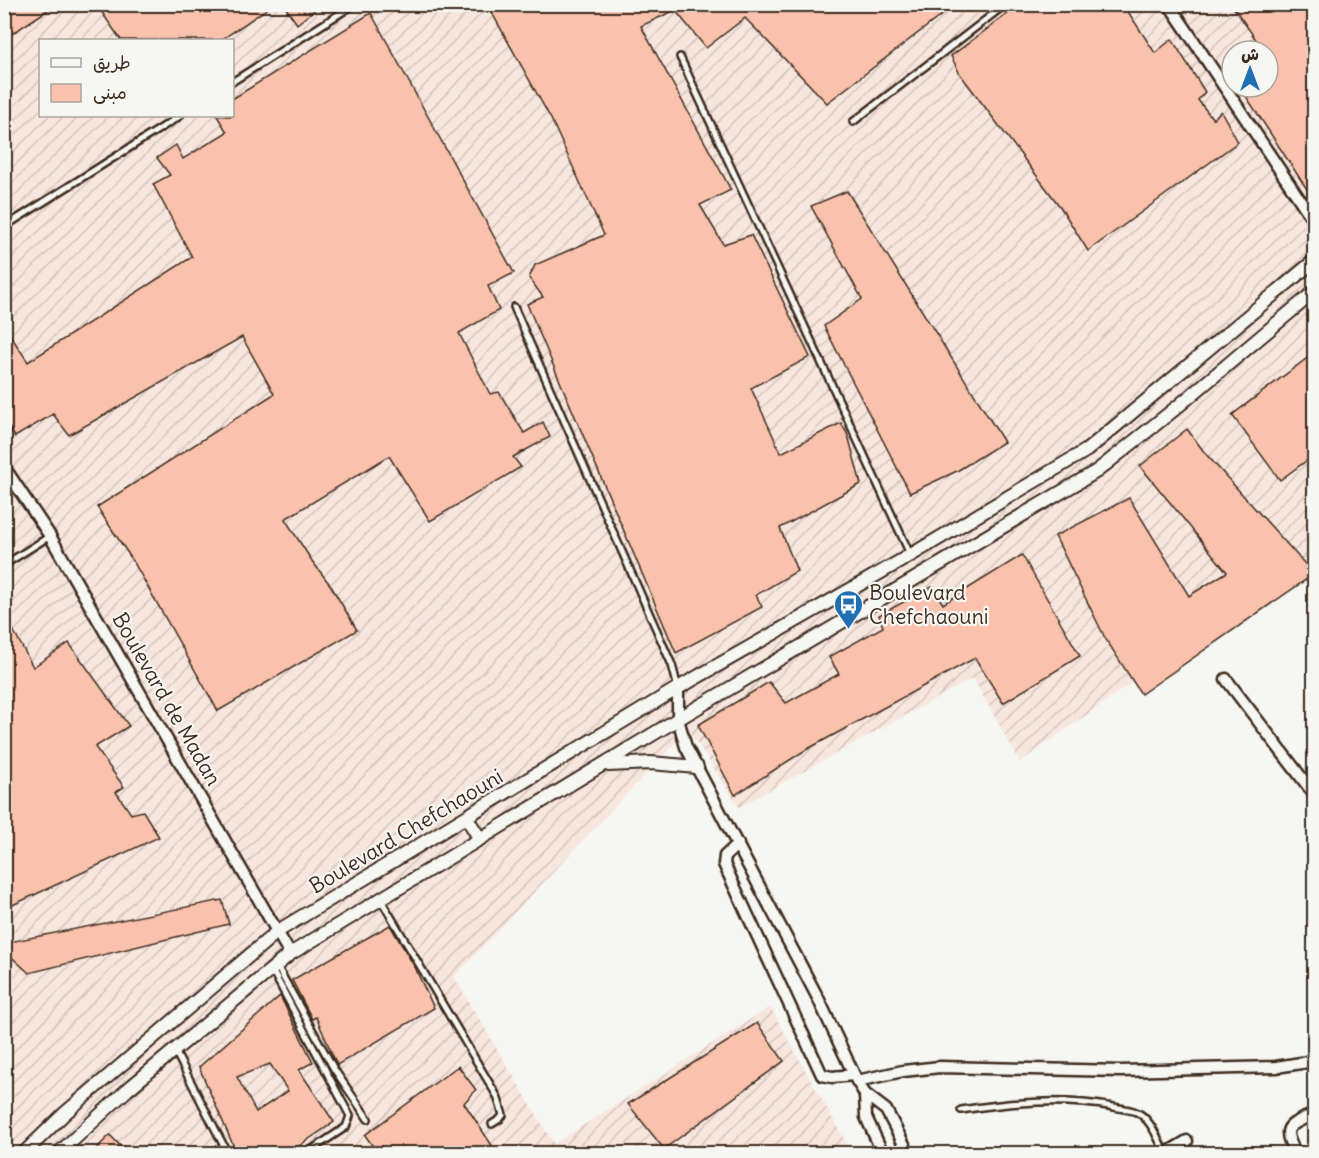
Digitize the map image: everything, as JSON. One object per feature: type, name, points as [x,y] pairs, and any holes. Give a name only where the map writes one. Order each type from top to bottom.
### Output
[{"type":"street","points":[[1169,4],[1314,220]]},
{"type":"street","name":"Boulevard Chefchaouni","points":[[23,1154],[64,1114],[278,931],[678,688],[911,555],[1087,450],[1314,261]]},
{"type":"street","points":[[58,1154],[127,1090],[290,954],[678,719],[1097,471],[1314,292]]},
{"type":"street","name":"Boulevard de Madan","points":[[4,467],[50,536],[290,954]]},
{"type":"street","points":[[1226,679],[1314,795]]},
{"type":"street","points":[[678,688],[678,719],[682,736],[697,768],[818,998],[855,1078],[865,1094],[886,1110],[909,1154]]},
{"type":"street","points":[[605,765],[651,763],[697,768]]},
{"type":"street","points":[[466,818],[480,839]]},
{"type":"street","points":[[738,844],[725,856],[724,864],[822,1075],[855,1078],[940,1067],[1121,1071],[1276,1067],[1314,1061]]},
{"type":"street","points":[[865,1094],[866,1117],[883,1154]]},
{"type":"street","points":[[1296,1154],[1288,1138],[1288,1131],[1293,1124],[1314,1114]]},
{"type":"street","points":[[1165,1153],[1187,1141]]},
{"type":"lane","points":[[234,81],[354,4]]},
{"type":"lane","points":[[853,122],[1006,4]]},
{"type":"lane","points":[[680,57],[911,555]]},
{"type":"lane","points":[[4,227],[178,117]]},
{"type":"lane","points":[[514,306],[667,654],[678,688]]},
{"type":"lane","points":[[4,565],[50,536]]},
{"type":"lane","points":[[380,899],[497,1096],[503,1115],[492,1124]]},
{"type":"lane","points":[[274,968],[334,1069],[368,1119]]},
{"type":"lane","points":[[274,968],[350,1120],[346,1127],[305,1154]]},
{"type":"lane","points":[[175,1050],[228,1154]]},
{"type":"lane","points":[[327,1074],[334,1069]]},
{"type":"lane","points":[[961,1110],[1010,1102],[1036,1101],[1084,1103],[1132,1110],[1145,1118],[1165,1153]]},
{"type":"shaded area","points":[[5,5],[1314,5],[1314,555],[1187,650],[1138,678],[1020,762],[973,678],[739,807],[688,729],[454,977],[554,1144],[770,1007],[852,1153],[5,1154]]},
{"type":"building","points":[[16,4],[57,4],[4,39],[4,12]]},
{"type":"building","points":[[96,4],[274,4],[222,39],[120,39]]},
{"type":"building","points":[[283,4],[322,4],[297,24]]},
{"type":"building","points":[[487,4],[956,4],[827,103],[745,18],[706,48],[675,10],[641,26],[731,190],[700,205],[723,244],[751,235],[810,357],[751,388],[781,453],[841,423],[848,435],[861,484],[780,528],[797,571],[756,595],[762,607],[676,653],[527,304],[543,297],[529,278],[535,265],[604,235],[551,119]]},
{"type":"building","points":[[1021,4],[1123,4],[1155,53],[1172,39],[1205,92],[1198,100],[1213,119],[1221,111],[1238,142],[1088,251],[1061,208],[960,74],[951,56]]},
{"type":"building","points":[[1231,4],[1314,4],[1314,200],[1248,99],[1280,99],[1280,39],[1256,39]]},
{"type":"building","points":[[371,13],[514,273],[488,286],[499,310],[459,333],[490,394],[499,392],[524,433],[543,422],[550,437],[513,457],[521,467],[430,521],[389,456],[285,519],[331,586],[357,630],[218,711],[133,561],[97,507],[274,394],[242,337],[69,435],[53,414],[15,437],[4,419],[4,326],[28,362],[192,257],[153,184],[170,175],[157,158],[176,145],[183,159],[227,132],[218,117],[234,117],[234,98]]},
{"type":"building","points":[[847,191],[1004,442],[957,471],[910,493],[824,326],[862,299],[811,206]]},
{"type":"building","points":[[1314,353],[1314,455],[1280,480],[1232,415]]},
{"type":"building","points":[[1187,429],[1205,453],[1314,574],[1141,694],[1105,638],[1055,536],[1129,498],[1189,596],[1227,572],[1140,466]]},
{"type":"building","points":[[1022,555],[1080,656],[1003,703],[975,658],[804,751],[735,795],[698,725],[769,682],[786,703],[839,674],[829,657],[883,627],[879,615],[932,587],[943,604]]},
{"type":"building","points":[[4,613],[33,667],[69,643],[129,726],[95,747],[124,787],[116,792],[131,814],[143,811],[159,837],[4,909]]},
{"type":"building","points":[[222,900],[229,924],[29,973],[4,950],[4,943]]},
{"type":"building","points":[[390,925],[413,964],[434,1008],[337,1065],[316,1017],[312,1019],[292,980]]},
{"type":"building","points":[[280,996],[313,1062],[299,1070],[334,1122],[287,1154],[237,1154],[199,1067]],"holes":[[[270,1064],[288,1091],[256,1112],[237,1077]]]},
{"type":"building","points":[[757,1023],[784,1061],[664,1149],[628,1104]]},
{"type":"building","points":[[458,1066],[476,1090],[464,1103],[495,1150],[489,1154],[378,1154],[365,1135]]},
{"type":"building","points":[[110,1135],[128,1154],[91,1154]]},
{"type":"place","name":"Boulevard Chefchaouni","points":[[848,630]]}]
